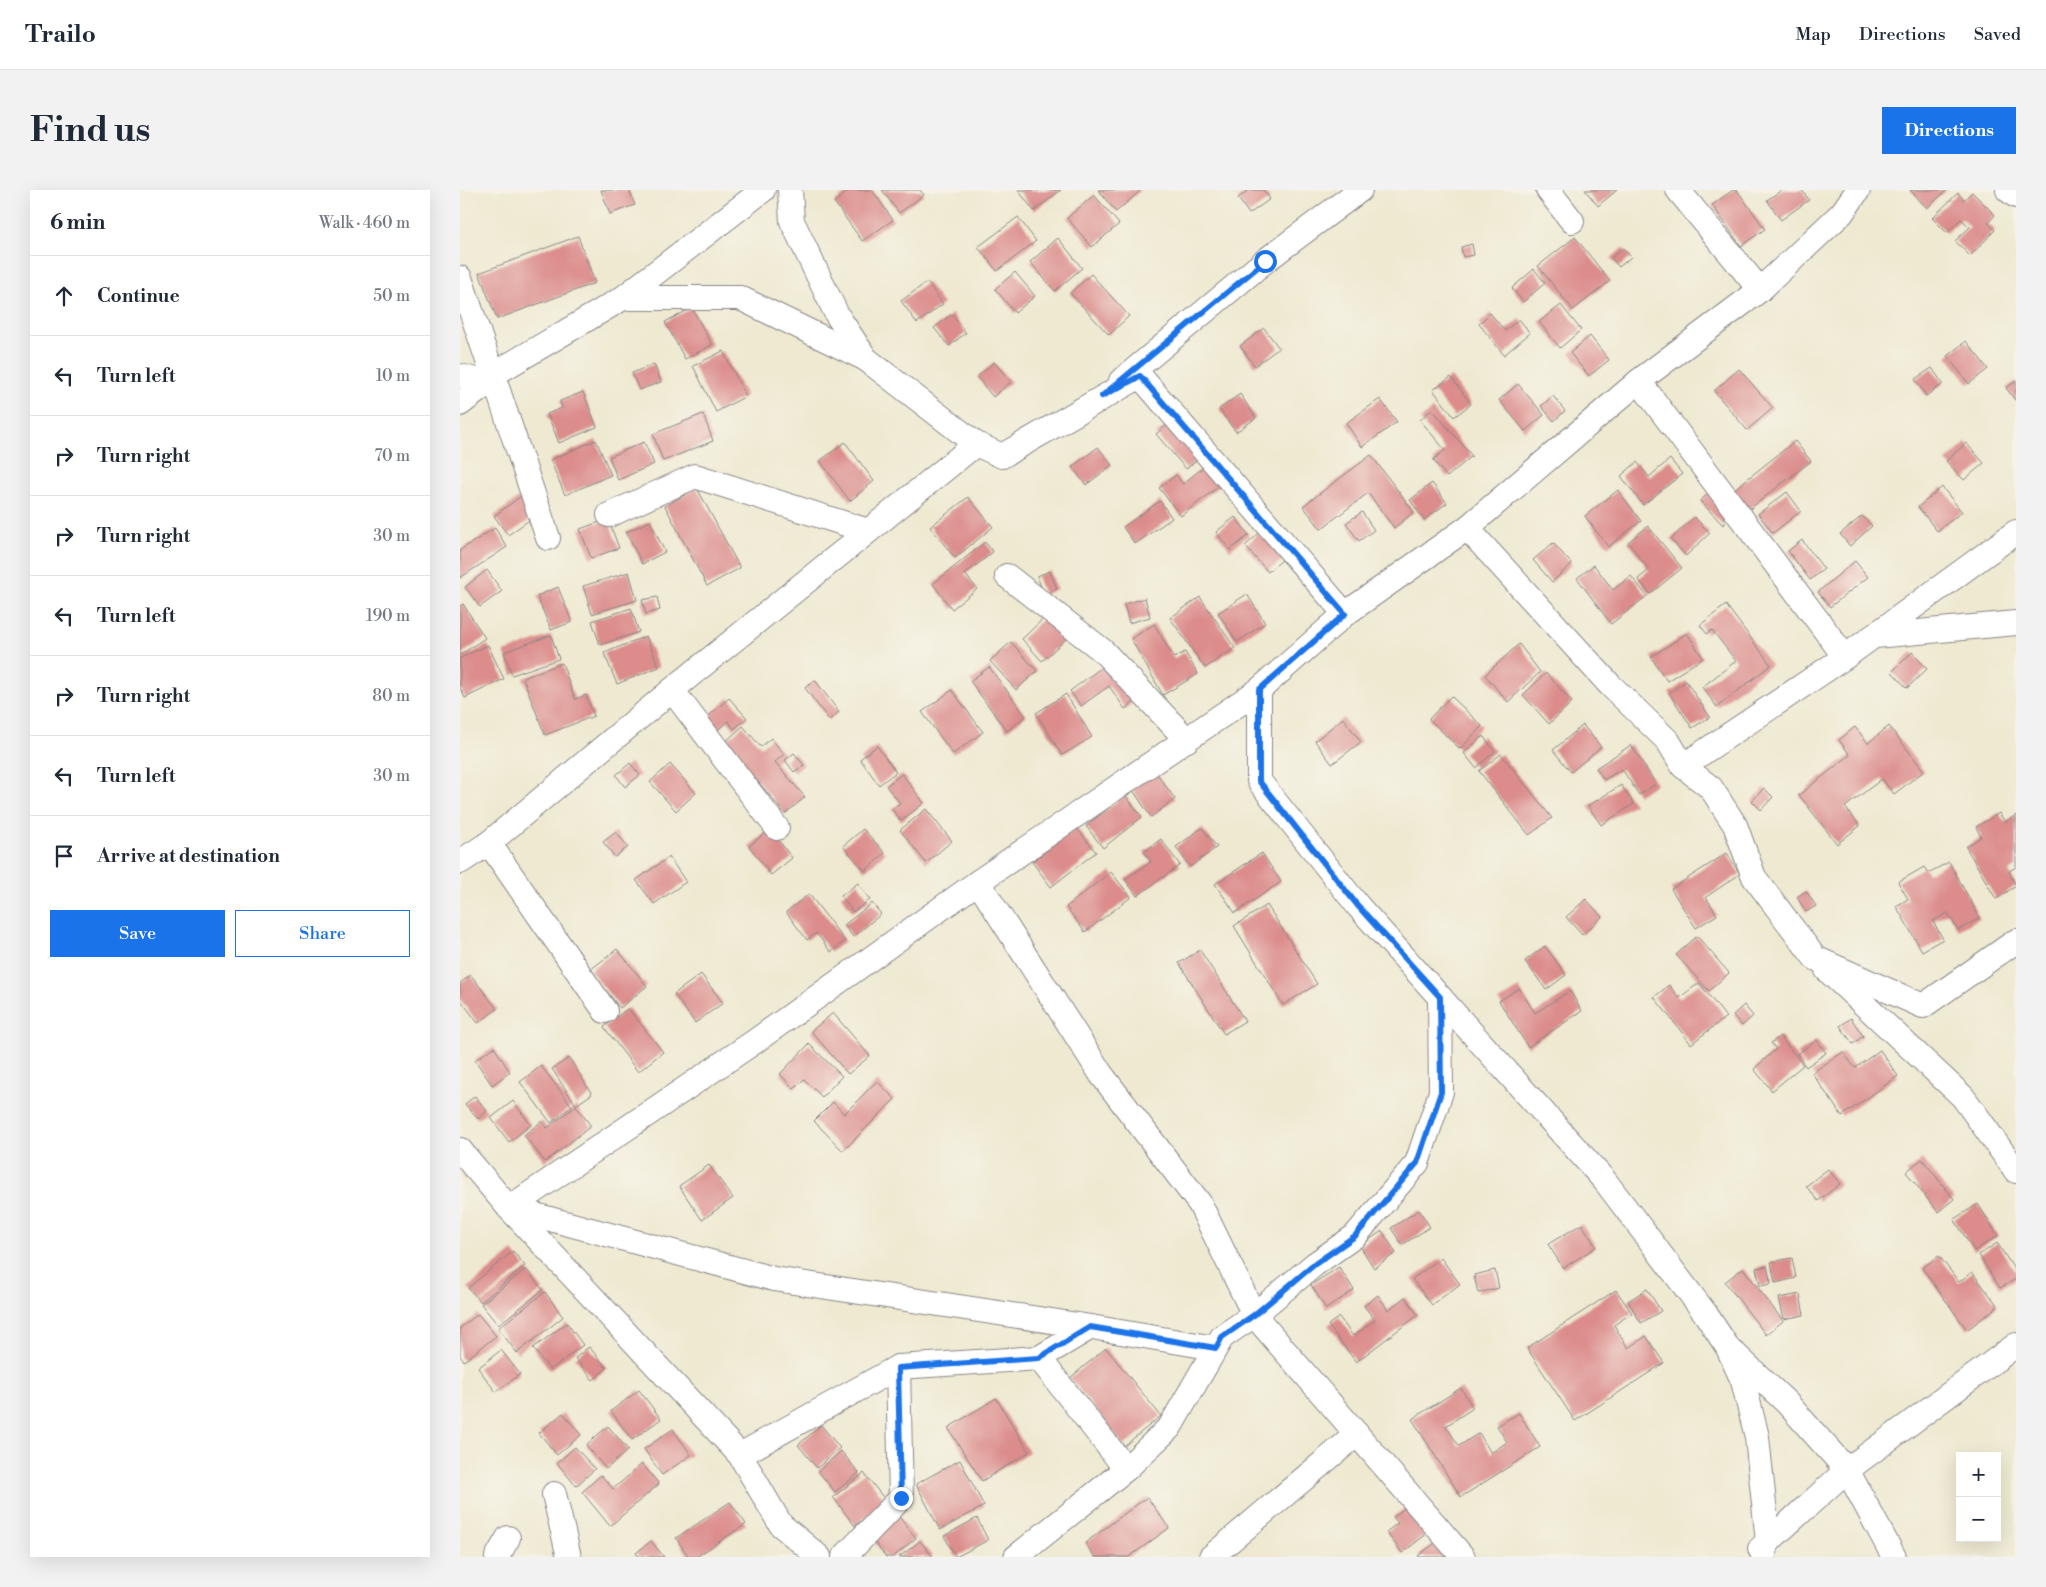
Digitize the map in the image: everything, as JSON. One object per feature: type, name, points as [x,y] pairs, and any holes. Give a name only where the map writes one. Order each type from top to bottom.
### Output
[{"type":"street","points":[[460,404],[491,378],[622,298],[764,190]]},
{"type":"street","points":[[790,190],[792,221],[837,315],[866,358]]},
{"type":"street","points":[[1102,396],[1265,261],[1360,190]]},
{"type":"street","points":[[1548,190],[1572,221]]},
{"type":"street","points":[[1678,190],[1760,290]]},
{"type":"street","points":[[508,1208],[754,1042],[978,882],[1259,690],[1345,614],[1467,528],[1639,381],[1760,290],[1842,213],[1858,190]]},
{"type":"street","points":[[2008,190],[2016,196]]},
{"type":"street","points":[[460,278],[491,378],[548,538]]},
{"type":"street","points":[[622,298],[740,298],[866,358],[976,444],[1002,456],[1102,396],[1140,376],[1345,614]]},
{"type":"street","points":[[460,376],[491,378]]},
{"type":"street","points":[[1639,381],[1846,657]]},
{"type":"street","points":[[460,862],[490,843],[672,690],[976,444]]},
{"type":"street","points":[[609,515],[695,476],[868,531]]},
{"type":"street","points":[[1467,528],[1610,685],[1668,741],[1683,766],[1711,788],[1735,825],[1754,877],[1815,958],[1964,1097],[2016,1171]]},
{"type":"street","points":[[1683,766],[1846,657],[2016,532]]},
{"type":"street","points":[[1007,576],[1103,651],[1187,740]]},
{"type":"street","points":[[1875,636],[2016,624]]},
{"type":"street","points":[[672,690],[777,828]]},
{"type":"street","points":[[1259,690],[1259,781],[1358,906],[1605,1182],[1705,1313],[1728,1348],[1742,1380],[1757,1437],[1760,1552]]},
{"type":"street","points":[[490,843],[605,1011]]},
{"type":"street","points":[[978,882],[1101,1074],[1200,1204],[1254,1315],[1463,1557]]},
{"type":"street","points":[[1815,958],[1923,1006],[2016,941]]},
{"type":"street","points":[[1016,1557],[1126,1469],[1170,1427],[1222,1337],[1254,1315],[1315,1264],[1355,1236],[1417,1163],[1441,1092],[1440,997]]},
{"type":"street","points":[[465,1166],[508,1208],[740,1455],[781,1525],[819,1557]]},
{"type":"street","points":[[508,1208],[774,1279],[1216,1348]]},
{"type":"street","points":[[740,1455],[898,1368],[1039,1358],[1090,1327]]},
{"type":"street","points":[[1760,1552],[1847,1470],[2016,1345]]},
{"type":"street","points":[[1728,1348],[1787,1402],[1847,1470],[1894,1557]]},
{"type":"street","points":[[1039,1358],[1126,1469]]},
{"type":"street","points":[[844,1557],[901,1498],[898,1368]]},
{"type":"street","points":[[1211,1557],[1357,1434]]},
{"type":"street","points":[[554,1494],[569,1557]]},
{"type":"building","points":[[601,190],[629,190],[635,205],[610,214]]},
{"type":"building","points":[[850,190],[872,190],[893,220],[862,241],[834,202]]},
{"type":"building","points":[[882,190],[920,190],[924,195],[899,213]]},
{"type":"building","points":[[1018,190],[1061,190],[1034,211]]},
{"type":"building","points":[[1098,190],[1139,190],[1140,191],[1116,212]]},
{"type":"building","points":[[1249,190],[1263,190],[1270,199],[1249,214],[1238,198]]},
{"type":"building","points":[[1585,190],[1617,190],[1598,206]]},
{"type":"building","points":[[1733,190],[1737,190],[1765,229],[1741,246],[1712,205]]},
{"type":"building","points":[[1782,190],[1802,190],[1809,200],[1781,220],[1767,200]]},
{"type":"building","points":[[1910,190],[1947,190],[1927,208]]},
{"type":"building","points":[[1972,192],[1995,215],[1988,223],[1995,230],[1970,256],[1955,241],[1970,227],[1961,219],[1947,233],[1932,218],[1958,193],[1964,200]]},
{"type":"building","points":[[1094,195],[1119,224],[1092,247],[1067,218]]},
{"type":"building","points":[[1018,217],[1036,241],[997,271],[978,247]]},
{"type":"building","points":[[578,236],[595,283],[497,319],[479,273]]},
{"type":"building","points":[[1575,237],[1610,281],[1573,310],[1538,266]]},
{"type":"building","points":[[1058,238],[1082,268],[1055,291],[1030,262]]},
{"type":"building","points":[[1472,244],[1474,255],[1463,257],[1461,247]]},
{"type":"building","points":[[1623,248],[1631,257],[1619,267],[1611,258]]},
{"type":"building","points":[[1534,269],[1545,283],[1523,302],[1512,288]]},
{"type":"building","points":[[1015,272],[1035,296],[1015,313],[995,289]]},
{"type":"building","points":[[1091,274],[1129,316],[1109,335],[1070,293]]},
{"type":"building","points":[[927,282],[943,304],[917,323],[901,301]]},
{"type":"building","points":[[1561,305],[1581,330],[1560,348],[1539,322]]},
{"type":"building","points":[[692,308],[712,345],[685,359],[665,322]]},
{"type":"building","points":[[1490,313],[1505,331],[1519,319],[1530,333],[1504,355],[1479,324]]},
{"type":"building","points":[[952,314],[966,333],[949,346],[934,328]]},
{"type":"building","points":[[1264,328],[1279,348],[1255,366],[1240,346]]},
{"type":"building","points":[[1590,336],[1609,360],[1589,376],[1570,353]]},
{"type":"building","points":[[1966,341],[1988,369],[1969,384],[1947,356]]},
{"type":"building","points":[[723,351],[746,396],[716,412],[693,366]]},
{"type":"building","points":[[994,362],[1011,382],[993,397],[977,377]]},
{"type":"building","points":[[654,364],[661,382],[639,390],[632,373]]},
{"type":"building","points":[[1932,368],[1943,384],[1926,396],[1915,379]]},
{"type":"building","points":[[1739,369],[1773,408],[1747,430],[1714,391]]},
{"type":"building","points":[[1451,377],[1471,404],[1454,417],[1433,390]]},
{"type":"building","points":[[2016,381],[2016,401],[2006,388]]},
{"type":"building","points":[[1518,384],[1544,415],[1525,431],[1499,400]]},
{"type":"building","points":[[583,392],[597,427],[559,443],[547,414],[562,408],[560,401]]},
{"type":"building","points":[[1240,394],[1256,418],[1236,432],[1219,409]]},
{"type":"building","points":[[1553,396],[1565,411],[1554,421],[1541,406]]},
{"type":"building","points":[[1380,399],[1397,422],[1362,447],[1346,423]]},
{"type":"building","points":[[1432,409],[1472,456],[1447,477],[1433,460],[1445,450],[1420,420]]},
{"type":"building","points":[[703,414],[713,441],[663,461],[653,434]]},
{"type":"building","points":[[1174,419],[1204,454],[1186,469],[1156,434]]},
{"type":"building","points":[[596,440],[611,475],[565,495],[550,460]]},
{"type":"building","points":[[1795,441],[1811,461],[1747,511],[1732,491]]},
{"type":"building","points":[[644,442],[654,464],[618,480],[609,457]]},
{"type":"building","points":[[845,442],[874,481],[850,501],[820,461]]},
{"type":"building","points":[[1966,443],[1984,463],[1964,480],[1946,461]]},
{"type":"building","points":[[1098,447],[1112,465],[1086,485],[1072,467]]},
{"type":"building","points":[[1371,455],[1414,512],[1394,528],[1368,493],[1321,529],[1303,506]]},
{"type":"building","points":[[1670,459],[1682,474],[1643,505],[1621,476],[1637,462],[1649,477]]},
{"type":"building","points":[[1208,463],[1223,483],[1181,516],[1159,488],[1176,475],[1183,484]]},
{"type":"building","points":[[1432,483],[1447,503],[1424,520],[1410,500]]},
{"type":"building","points":[[1942,487],[1962,512],[1937,531],[1918,507]]},
{"type":"building","points":[[697,488],[740,568],[707,586],[665,506]]},
{"type":"building","points":[[1618,490],[1641,521],[1608,547],[1585,516]]},
{"type":"building","points":[[1712,490],[1734,514],[1723,525],[1700,501]]},
{"type":"building","points":[[1787,492],[1801,511],[1773,533],[1758,514]]},
{"type":"building","points":[[524,494],[538,514],[508,535],[494,516]]},
{"type":"building","points":[[968,497],[993,527],[955,558],[930,527]]},
{"type":"building","points":[[1160,501],[1172,518],[1135,544],[1123,527]]},
{"type":"building","points":[[1362,512],[1374,530],[1359,541],[1346,523]]},
{"type":"building","points":[[1862,516],[1872,526],[1850,546],[1840,534]]},
{"type":"building","points":[[1235,517],[1249,535],[1230,550],[1216,532]]},
{"type":"building","points":[[1694,517],[1710,533],[1686,556],[1671,539]]},
{"type":"building","points":[[608,519],[619,548],[591,558],[580,529]]},
{"type":"building","points":[[650,521],[665,552],[642,564],[626,532]]},
{"type":"building","points":[[1648,526],[1682,568],[1650,594],[1638,579],[1649,570],[1628,542]]},
{"type":"building","points":[[1266,527],[1289,554],[1268,572],[1245,546]]},
{"type":"building","points":[[495,528],[507,547],[460,578],[460,550]]},
{"type":"building","points":[[1802,540],[1824,569],[1810,580],[1788,551]]},
{"type":"building","points":[[985,542],[993,552],[965,574],[977,589],[952,609],[933,584]]},
{"type":"building","points":[[1553,543],[1572,564],[1552,582],[1533,560]]},
{"type":"building","points":[[1855,561],[1868,577],[1830,607],[1818,592]]},
{"type":"building","points":[[1594,565],[1613,590],[1631,576],[1647,596],[1611,624],[1577,578]]},
{"type":"building","points":[[487,570],[502,591],[480,607],[465,587]]},
{"type":"building","points":[[1050,571],[1057,589],[1044,595],[1037,576]]},
{"type":"building","points":[[629,572],[637,600],[592,614],[583,586]]},
{"type":"building","points":[[558,587],[572,622],[551,630],[537,596]]},
{"type":"building","points":[[1247,594],[1265,623],[1237,642],[1218,613]]},
{"type":"building","points":[[657,597],[660,610],[646,614],[642,600]]},
{"type":"building","points":[[1200,597],[1235,648],[1205,668],[1170,618]]},
{"type":"building","points":[[1145,598],[1150,617],[1129,623],[1124,604]]},
{"type":"building","points":[[463,604],[485,638],[460,655],[460,606]]},
{"type":"building","points":[[1726,605],[1771,665],[1717,707],[1702,687],[1736,661],[1712,630],[1707,634],[1700,625]]},
{"type":"building","points":[[631,608],[639,632],[600,645],[592,621]]},
{"type":"building","points":[[1048,614],[1068,637],[1042,661],[1022,639]]},
{"type":"building","points":[[1154,624],[1174,658],[1185,652],[1198,674],[1163,695],[1131,639]]},
{"type":"building","points":[[1687,633],[1703,658],[1667,681],[1651,657]]},
{"type":"building","points":[[551,635],[559,659],[512,675],[504,652]]},
{"type":"building","points":[[646,636],[659,667],[617,684],[604,653]]},
{"type":"building","points":[[1011,642],[1037,671],[1016,690],[990,661]]},
{"type":"building","points":[[1519,644],[1540,672],[1508,702],[1485,675]]},
{"type":"building","points":[[488,645],[504,679],[465,698],[460,688],[460,658]]},
{"type":"building","points":[[1912,652],[1927,669],[1907,688],[1892,672]]},
{"type":"building","points":[[562,663],[575,699],[586,695],[594,716],[545,735],[523,678]]},
{"type":"building","points":[[1106,664],[1134,702],[1125,709],[1109,686],[1081,706],[1070,691]]},
{"type":"building","points":[[989,667],[1026,716],[1007,731],[970,681]]},
{"type":"building","points":[[1546,673],[1572,702],[1549,724],[1523,695]]},
{"type":"building","points":[[815,680],[839,712],[829,720],[805,688]]},
{"type":"building","points":[[1686,681],[1710,717],[1692,728],[1669,693]]},
{"type":"building","points":[[952,690],[983,732],[953,754],[922,712]]},
{"type":"building","points":[[1066,694],[1092,737],[1062,755],[1036,713]]},
{"type":"building","points":[[1451,696],[1482,726],[1460,749],[1429,719]]},
{"type":"building","points":[[729,698],[747,718],[734,729],[728,721],[714,733],[704,720]]},
{"type":"building","points":[[1343,718],[1361,742],[1332,764],[1315,741]]},
{"type":"building","points":[[1583,725],[1601,747],[1571,772],[1553,750]]},
{"type":"building","points":[[743,726],[761,747],[771,738],[784,754],[775,762],[805,797],[785,814],[725,742]]},
{"type":"building","points":[[1889,726],[1924,771],[1894,794],[1882,779],[1845,807],[1860,826],[1837,844],[1799,795],[1850,755],[1839,740],[1855,727],[1868,743]]},
{"type":"building","points":[[1483,736],[1495,751],[1476,768],[1464,753]]},
{"type":"building","points":[[1631,745],[1656,784],[1639,795],[1622,769],[1604,780],[1596,768]]},
{"type":"building","points":[[877,746],[896,772],[879,785],[860,759]]},
{"type":"building","points":[[794,753],[804,765],[794,772],[785,760]]},
{"type":"building","points":[[1501,754],[1552,818],[1529,835],[1479,771]]},
{"type":"building","points":[[630,763],[640,775],[625,787],[616,775]]},
{"type":"building","points":[[670,764],[696,793],[676,811],[650,782]]},
{"type":"building","points":[[1153,768],[1175,799],[1151,817],[1130,786]]},
{"type":"building","points":[[902,774],[924,803],[901,821],[892,809],[900,803],[886,786]]},
{"type":"building","points":[[1621,785],[1634,804],[1601,825],[1588,806]]},
{"type":"building","points":[[1764,788],[1773,797],[1761,810],[1752,801]]},
{"type":"building","points":[[1125,795],[1142,817],[1103,848],[1086,826]]},
{"type":"building","points":[[926,809],[952,841],[926,863],[900,830]]},
{"type":"building","points":[[1999,813],[2005,822],[2016,815],[2016,867],[2009,871],[2016,886],[1996,899],[1966,847],[1981,837],[1976,827]]},
{"type":"building","points":[[1076,827],[1096,852],[1051,887],[1032,862]]},
{"type":"building","points":[[1202,828],[1217,847],[1190,867],[1176,847]]},
{"type":"building","points":[[770,829],[792,858],[771,875],[749,846]]},
{"type":"building","points":[[863,829],[885,853],[865,871],[843,846]]},
{"type":"building","points":[[616,832],[628,847],[615,857],[603,842]]},
{"type":"building","points":[[1161,839],[1180,865],[1137,896],[1125,879],[1151,862],[1144,852]]},
{"type":"building","points":[[1262,853],[1281,882],[1235,913],[1215,884]]},
{"type":"building","points":[[1727,853],[1740,874],[1706,897],[1717,915],[1696,928],[1671,889]]},
{"type":"building","points":[[669,857],[686,882],[654,904],[636,880]]},
{"type":"building","points":[[1949,862],[1980,918],[1958,930],[1948,913],[1933,921],[1943,939],[1922,951],[1896,906],[1908,899],[1898,882],[1924,867],[1928,873]]},
{"type":"building","points":[[1111,872],[1131,897],[1085,932],[1066,907]]},
{"type":"building","points":[[858,883],[870,900],[853,912],[841,896]]},
{"type":"building","points":[[1806,891],[1816,906],[1806,912],[1797,897]]},
{"type":"building","points":[[809,894],[845,941],[831,952],[816,933],[807,940],[786,912]]},
{"type":"building","points":[[1586,899],[1602,917],[1582,935],[1566,917]]},
{"type":"building","points":[[872,903],[881,914],[853,937],[844,925]]},
{"type":"building","points":[[1267,905],[1317,984],[1283,1005],[1234,926]]},
{"type":"building","points":[[1697,936],[1729,973],[1709,991],[1676,955]]},
{"type":"building","points":[[1545,946],[1566,975],[1546,990],[1525,961]]},
{"type":"building","points":[[617,949],[647,986],[620,1008],[590,970]]},
{"type":"building","points":[[1200,950],[1245,1021],[1224,1034],[1179,963]]},
{"type":"building","points":[[701,974],[723,1003],[695,1023],[674,994]]},
{"type":"building","points":[[471,975],[497,1009],[478,1023],[460,999],[460,983]]},
{"type":"building","points":[[1699,983],[1726,1017],[1691,1044],[1654,997],[1669,985],[1679,998]]},
{"type":"building","points":[[1519,988],[1535,1013],[1570,991],[1582,1011],[1528,1047],[1499,1001]]},
{"type":"building","points":[[1744,1005],[1753,1016],[1742,1026],[1733,1015]]},
{"type":"building","points":[[628,1008],[663,1052],[638,1072],[604,1027]]},
{"type":"building","points":[[833,1013],[870,1056],[848,1074],[811,1031]]},
{"type":"building","points":[[1851,1018],[1863,1036],[1853,1044],[1840,1026]]},
{"type":"building","points":[[1780,1036],[1803,1065],[1772,1091],[1754,1069],[1776,1049],[1771,1043]]},
{"type":"building","points":[[1817,1040],[1826,1053],[1806,1067],[1797,1054]]},
{"type":"building","points":[[809,1044],[842,1076],[822,1097],[804,1079],[794,1089],[780,1074]]},
{"type":"building","points":[[494,1047],[510,1072],[492,1085],[475,1060]]},
{"type":"building","points":[[1880,1050],[1898,1076],[1842,1116],[1812,1073],[1843,1052],[1855,1068]]},
{"type":"building","points":[[569,1058],[592,1094],[576,1105],[552,1069]]},
{"type":"building","points":[[541,1066],[572,1106],[551,1123],[520,1082]]},
{"type":"building","points":[[877,1081],[895,1099],[843,1151],[814,1121],[833,1102],[844,1114]]},
{"type":"building","points":[[475,1096],[487,1111],[478,1119],[465,1104]]},
{"type":"building","points":[[513,1101],[531,1125],[509,1142],[491,1118]]},
{"type":"building","points":[[576,1106],[591,1126],[545,1162],[524,1135],[542,1121],[547,1128]]},
{"type":"building","points":[[1922,1159],[1954,1199],[1938,1212],[1906,1172]]},
{"type":"building","points":[[709,1165],[733,1198],[702,1220],[679,1186]]},
{"type":"building","points":[[1828,1169],[1840,1184],[1818,1201],[1806,1186]]},
{"type":"building","points":[[1978,1204],[1998,1236],[1974,1251],[1954,1219]]},
{"type":"building","points":[[1419,1210],[1430,1227],[1402,1245],[1391,1228]]},
{"type":"building","points":[[1582,1224],[1596,1247],[1563,1268],[1548,1244]]},
{"type":"building","points":[[1382,1231],[1396,1253],[1374,1268],[1360,1246]]},
{"type":"building","points":[[1997,1243],[2016,1272],[2016,1279],[2000,1288],[1979,1255]]},
{"type":"building","points":[[513,1251],[525,1266],[481,1302],[468,1288]]},
{"type":"building","points":[[1939,1256],[1959,1282],[1972,1272],[1998,1306],[1967,1330],[1922,1268]]},
{"type":"building","points":[[1441,1258],[1460,1284],[1432,1305],[1412,1279]]},
{"type":"building","points":[[1792,1258],[1796,1278],[1775,1283],[1771,1262]]},
{"type":"building","points":[[1767,1266],[1771,1284],[1760,1286],[1756,1268]]},
{"type":"building","points":[[1339,1267],[1354,1290],[1326,1309],[1311,1285]]},
{"type":"building","points":[[1743,1268],[1783,1321],[1766,1335],[1725,1282]]},
{"type":"building","points":[[526,1269],[543,1290],[498,1325],[481,1304]]},
{"type":"building","points":[[1495,1270],[1499,1288],[1478,1293],[1474,1275]]},
{"type":"building","points":[[1647,1289],[1661,1311],[1641,1323],[1628,1301]]},
{"type":"building","points":[[1616,1290],[1632,1313],[1614,1325],[1628,1348],[1646,1336],[1664,1363],[1575,1421],[1527,1348]]},
{"type":"building","points":[[545,1292],[563,1317],[517,1353],[498,1328]]},
{"type":"building","points":[[1800,1294],[1804,1315],[1784,1319],[1779,1298]]},
{"type":"building","points":[[1378,1295],[1388,1310],[1405,1297],[1418,1315],[1356,1362],[1328,1325],[1339,1317],[1353,1336],[1375,1320],[1364,1306]]},
{"type":"building","points":[[478,1314],[496,1336],[464,1361],[460,1356],[460,1328]]},
{"type":"building","points":[[567,1323],[583,1345],[550,1370],[533,1348]]},
{"type":"building","points":[[589,1347],[607,1368],[593,1380],[575,1358]]},
{"type":"building","points":[[1106,1348],[1161,1416],[1124,1446],[1070,1378]]},
{"type":"building","points":[[501,1350],[520,1374],[496,1392],[478,1368]]},
{"type":"building","points":[[1461,1388],[1473,1408],[1446,1426],[1459,1446],[1479,1433],[1491,1453],[1507,1442],[1497,1426],[1519,1413],[1540,1447],[1461,1497],[1412,1419]]},
{"type":"building","points":[[639,1390],[661,1419],[632,1440],[611,1411]]},
{"type":"building","points":[[996,1398],[1029,1452],[982,1481],[948,1428]]},
{"type":"building","points":[[563,1413],[581,1435],[557,1455],[539,1433]]},
{"type":"building","points":[[821,1425],[840,1448],[817,1468],[798,1445]]},
{"type":"building","points":[[608,1426],[628,1450],[606,1469],[586,1445]]},
{"type":"building","points":[[673,1429],[691,1455],[662,1475],[644,1449]]},
{"type":"building","points":[[575,1447],[595,1469],[576,1486],[557,1463]]},
{"type":"building","points":[[841,1451],[859,1473],[835,1492],[818,1471]]},
{"type":"building","points":[[960,1460],[984,1506],[940,1530],[916,1484]]},
{"type":"building","points":[[642,1464],[659,1484],[610,1526],[582,1492],[601,1475],[613,1489]]},
{"type":"building","points":[[864,1473],[886,1501],[855,1526],[833,1497]]},
{"type":"building","points":[[1147,1497],[1169,1528],[1129,1557],[1095,1557],[1085,1543]]},
{"type":"building","points":[[730,1502],[746,1524],[696,1557],[689,1557],[676,1538]]},
{"type":"building","points":[[1411,1503],[1432,1530],[1402,1553],[1386,1532],[1398,1523],[1393,1517]]},
{"type":"building","points":[[896,1513],[916,1538],[893,1557],[886,1557],[869,1535]]},
{"type":"building","points":[[977,1518],[988,1540],[956,1557],[944,1536]]},
{"type":"building","points":[[1440,1539],[1454,1557],[1418,1556]]},
{"type":"building","points":[[651,1541],[664,1557],[639,1557],[636,1553]]},
{"type":"building","points":[[920,1541],[933,1557],[899,1557]]},
{"type":"route","points":[[901,1498],[898,1368],[1039,1358],[1090,1327],[1216,1348],[1222,1337],[1254,1315],[1315,1264],[1355,1236],[1417,1163],[1441,1092],[1440,997],[1358,906],[1259,781],[1259,690],[1345,614],[1140,376],[1102,396],[1265,261]]}]
